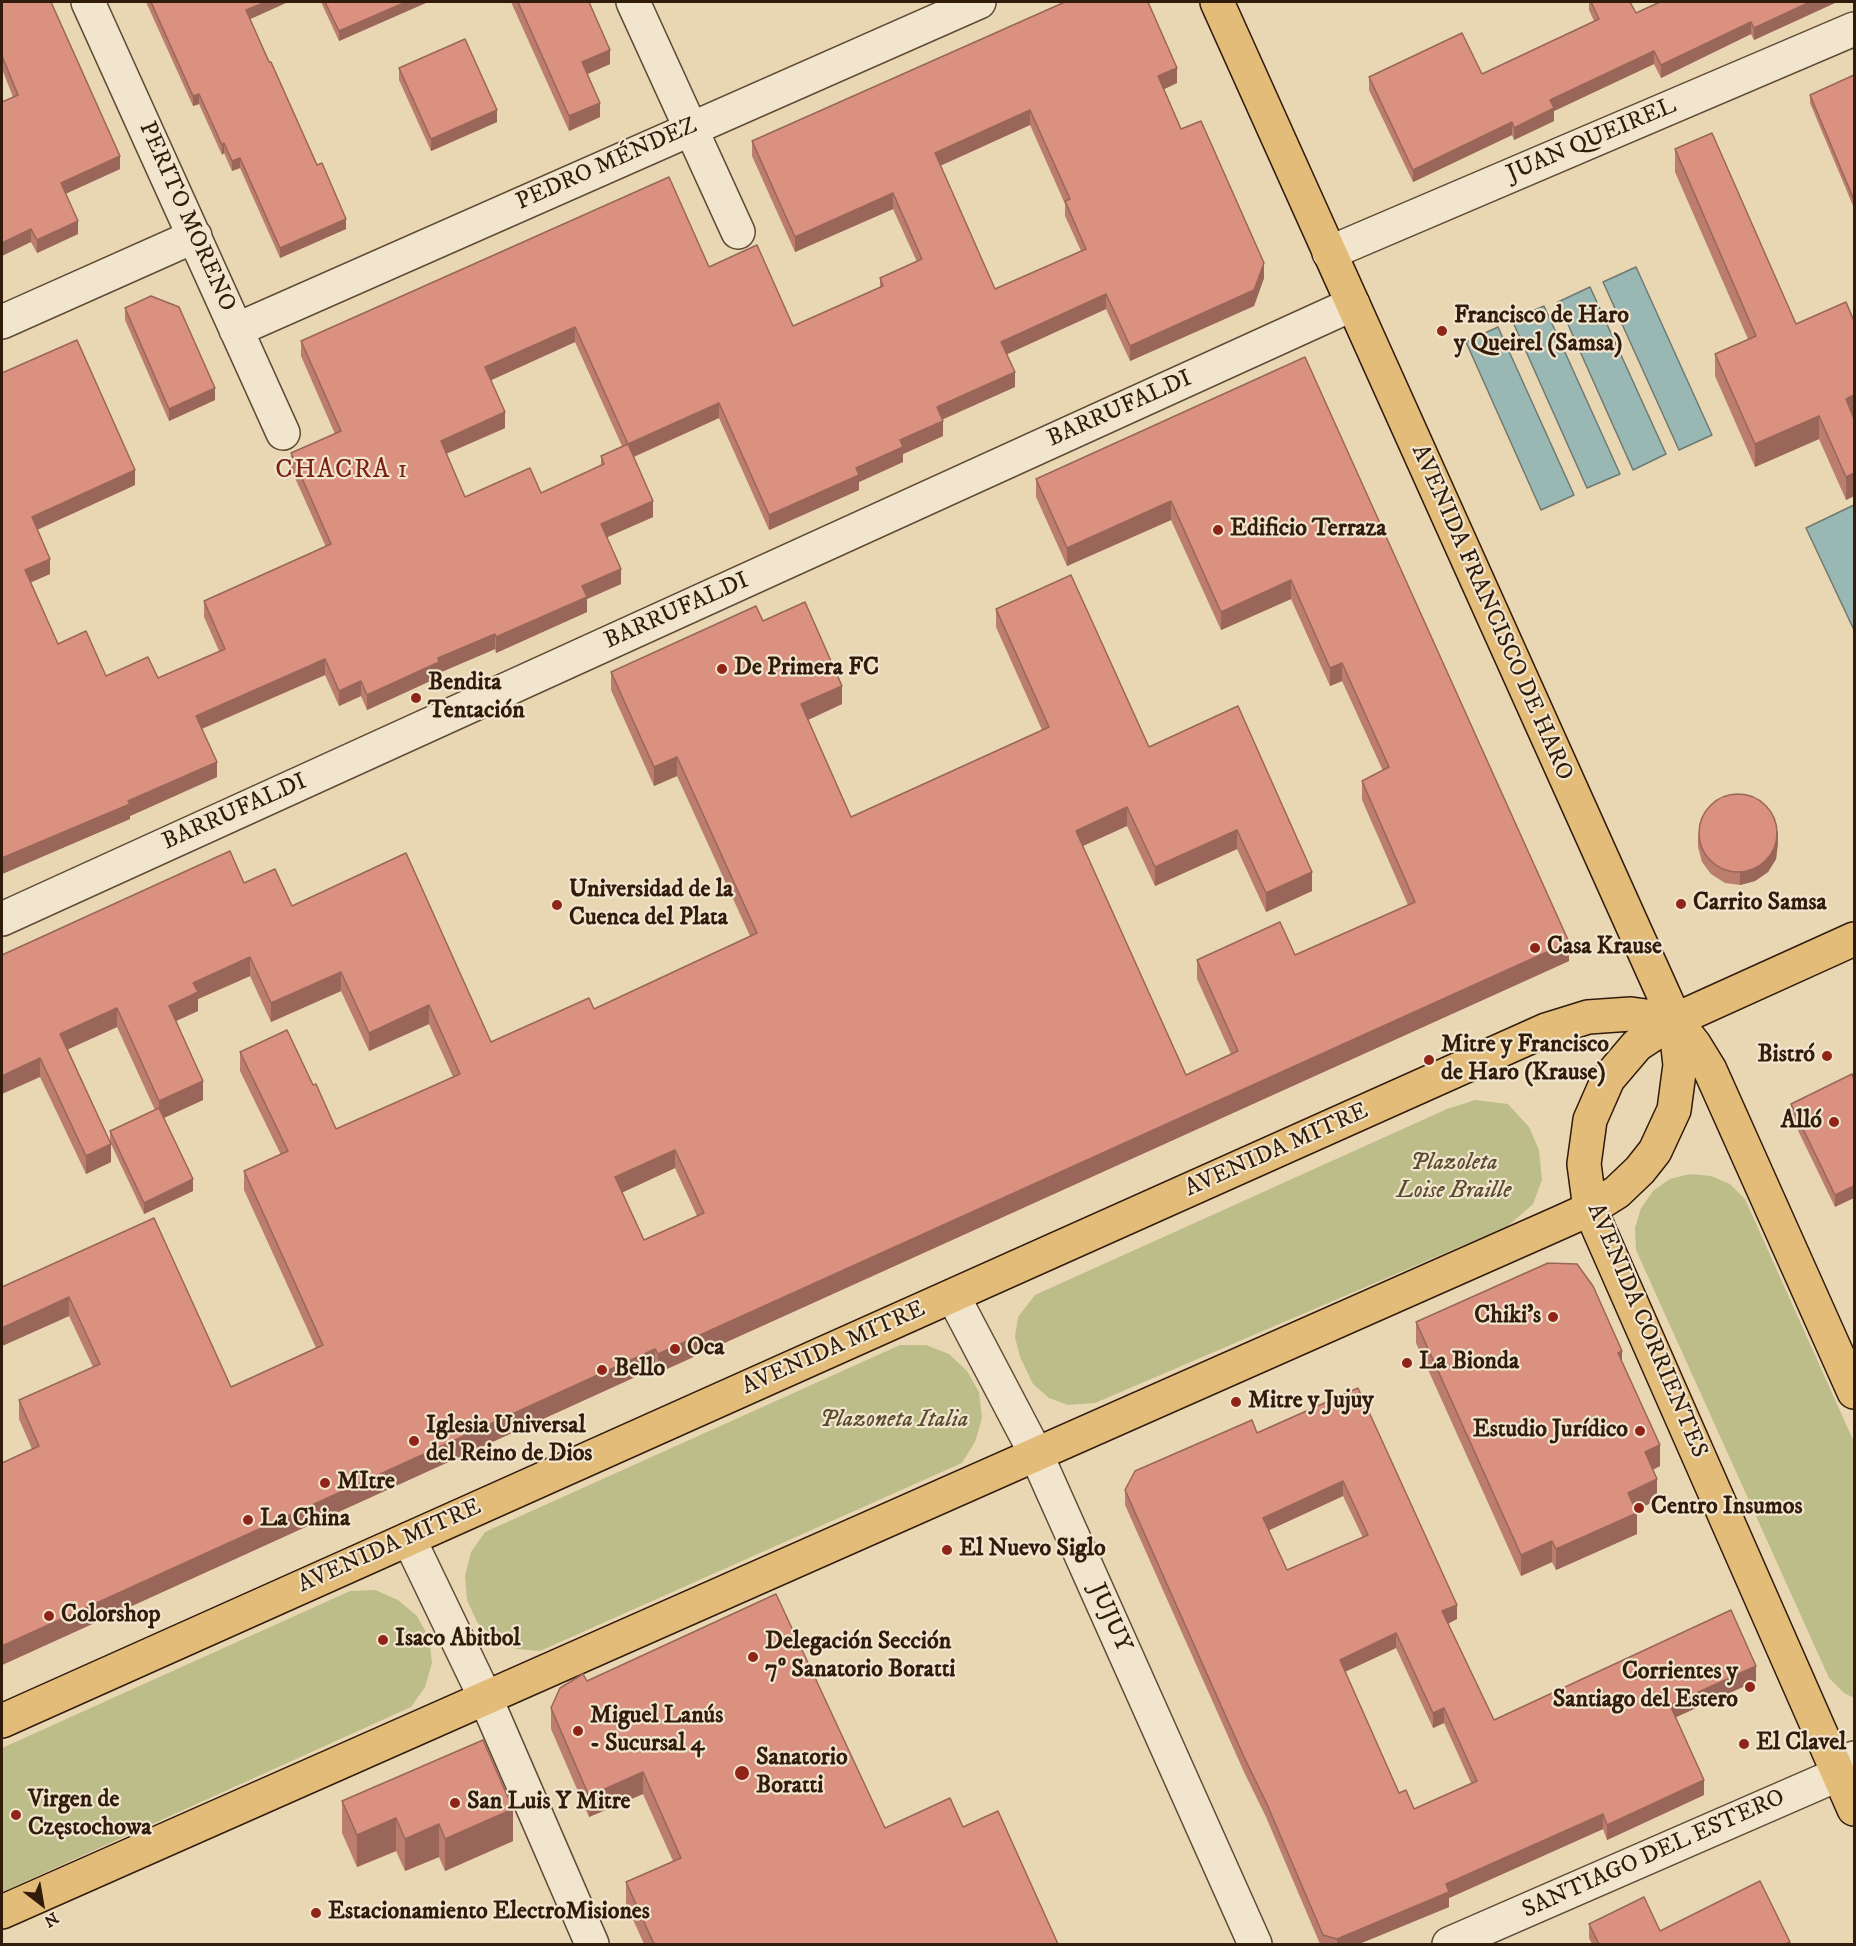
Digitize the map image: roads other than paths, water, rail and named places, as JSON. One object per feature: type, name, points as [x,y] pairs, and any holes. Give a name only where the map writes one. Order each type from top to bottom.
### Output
[{"type":"main road","name":"AVENIDA FRANCISCO DE HARO","points":[[1217,2],[1675,1020],[1680,1065],[1674,1110],[1654,1151],[1640,1170],[1617,1192],[1590,1209]]},
{"type":"main road","name":"AVENIDA CORRIENTES","points":[[1854,939],[1675,1020],[1637,1045],[1608,1079],[1590,1120],[1584,1164],[1590,1209],[1847,1766],[1854,1809]]},
{"type":"main road","name":"AVENIDA MITRE","points":[[2,1721],[1546,1030],[1588,1017],[1631,1014],[1675,1020]]},
{"type":"main road","points":[[1675,1020],[1694,1044],[1710,1070],[1854,1392]]},
{"type":"main road","points":[[2,1912],[1590,1209]]},
{"type":"street","name":"PERITO MORENO","points":[[88,2],[284,434]]},
{"type":"street","points":[[633,2],[738,232]]},
{"type":"street","name":"PEDRO MÉNDEZ","points":[[236,330],[689,128],[979,2]]},
{"type":"street","name":"JUAN QUEIREL","points":[[1329,253],[1854,29]]},
{"type":"street","points":[[2,322],[195,236]]},
{"type":"street","name":"BARRUFALDI","points":[[2,919],[1353,304]]},
{"type":"street","name":"JUJUY","points":[[953,1296],[1036,1454],[1255,1944]]},
{"type":"street","points":[[409,1539],[485,1698],[592,1944]]},
{"type":"street","name":"SANTIAGO DEL ESTERO","points":[[1449,1944],[1847,1766]]},
{"type":"water","points":[[1636,267],[1712,435],[1679,450],[1603,282]]},
{"type":"water","points":[[1590,287],[1666,454],[1633,470],[1558,302]]},
{"type":"water","points":[[1544,306],[1620,474],[1587,488],[1512,320]]},
{"type":"water","points":[[1498,327],[1574,495],[1541,510],[1466,342]]},
{"type":"water","points":[[1854,505],[1854,630],[1806,528]]},
{"type":"place","name":"Francisco de Haro y Queirel (Samsa)","points":[[1442,331]]},
{"type":"place","name":"Edificio Terraza","points":[[1218,530]]},
{"type":"place","name":"De Primera FC","points":[[722,669]]},
{"type":"place","name":"Bendita Tentación","points":[[416,698]]},
{"type":"place","name":"Carrito Samsa","points":[[1681,904]]},
{"type":"place","name":"Universidad de la Cuenca del Plata","points":[[557,905]]},
{"type":"place","name":"Casa Krause","points":[[1535,948]]},
{"type":"place","name":"Bistró","points":[[1827,1056]]},
{"type":"place","name":"Mitre y Francisco de Haro (Krause)","points":[[1429,1060]]},
{"type":"place","name":"Alló","points":[[1834,1122]]},
{"type":"place","name":"Chiki's","points":[[1553,1317]]},
{"type":"place","name":"Oca","points":[[675,1349]]},
{"type":"place","name":"La Bionda","points":[[1407,1363]]},
{"type":"place","name":"Bello","points":[[602,1370]]},
{"type":"place","name":"Mitre y Jujuy","points":[[1236,1402]]},
{"type":"place","name":"Estudio Jurídico","points":[[1640,1431]]},
{"type":"place","name":"Iglesia Universal del Reino de Dios","points":[[414,1441]]},
{"type":"place","name":"MItre","points":[[325,1483]]},
{"type":"place","name":"Centro Insumos","points":[[1639,1508]]},
{"type":"place","name":"La China","points":[[248,1520]]},
{"type":"place","name":"El Nuevo Siglo","points":[[947,1550]]},
{"type":"place","name":"Colorshop","points":[[49,1616]]},
{"type":"place","name":"Isaco Abitbol","points":[[383,1640]]},
{"type":"place","name":"Delegación Sección 7º Sanatorio Boratti","points":[[753,1657]]},
{"type":"place","name":"Corrientes y Santiago del Estero","points":[[1750,1687]]},
{"type":"place","name":"Miguel Lanús - Sucursal 4","points":[[578,1731]]},
{"type":"place","name":"El Clavel","points":[[1744,1744]]},
{"type":"place","name":"Sanatorio Boratti","points":[[742,1773]]},
{"type":"place","name":"San Luis Y Mitre","points":[[455,1803]]},
{"type":"place","name":"Virgen de Częstochowa","points":[[16,1815]]},
{"type":"place","name":"Estacionamiento ElectroMisiones","points":[[316,1913]]},
{"type":"district","name":"CHACRA 1","points":[[342,472]]},
{"type":"park label","name":"Plazoleta Loise Braille","points":[[1454,1178]]},
{"type":"park label","name":"Plazoneta Italia","points":[[894,1421]]}]
